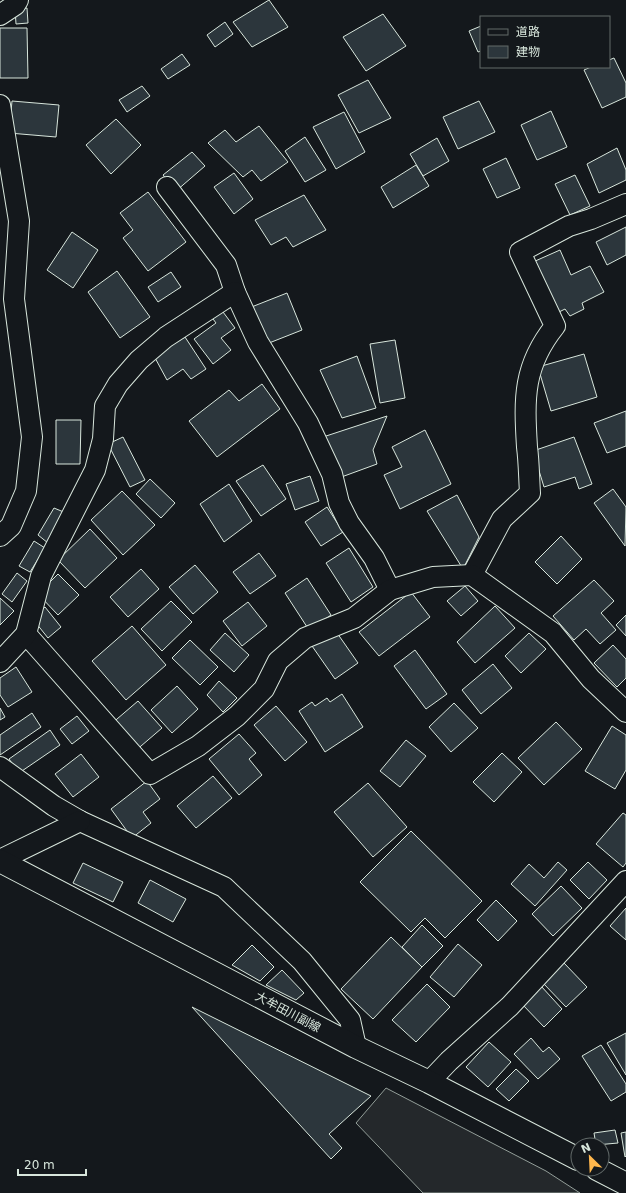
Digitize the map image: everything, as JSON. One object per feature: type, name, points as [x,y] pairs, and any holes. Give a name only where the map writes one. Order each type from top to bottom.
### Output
[{"type":"main road","name":"大牟田川副線","points":[[0,860],[356,1047],[429,1082],[570,1155]]},
{"type":"main road","points":[[610,1176],[626,1184]]},
{"type":"street","points":[[0,15],[15,5],[18,0]]},
{"type":"street","points":[[0,105],[19,221],[14,299],[32,437],[26,491],[11,526],[0,536]]},
{"type":"street","points":[[167,187],[226,265],[234,292],[258,342],[308,423],[332,474],[339,503],[349,523],[374,558],[390,590]]},
{"type":"street","points":[[472,575],[502,519],[530,493],[525,411],[526,385],[541,343],[555,326],[520,252],[569,226],[591,219],[626,204]]},
{"type":"street","points":[[0,662],[26,634],[41,576],[95,470],[103,439],[105,406],[118,384],[139,360],[166,337],[234,292]]},
{"type":"street","points":[[26,634],[150,774],[198,746],[237,716],[264,689],[278,661],[305,638],[354,618],[390,590],[433,577],[472,575],[553,633],[591,679],[626,712]]},
{"type":"street","points":[[0,767],[54,806],[80,821],[224,887],[302,961],[331,996],[350,1020],[356,1047]]},
{"type":"street","points":[[0,860],[80,821]]},
{"type":"street","points":[[429,1082],[449,1061],[510,1006],[626,881]]},
{"type":"shaded area","points":[[386,1088],[546,1171],[580,1193],[423,1193],[356,1123]]},
{"type":"building","points":[[269,0],[288,27],[252,47],[233,22]]},
{"type":"building","points":[[27,8],[28,23],[16,24],[15,9]]},
{"type":"building","points":[[383,14],[406,46],[366,71],[343,37]]},
{"type":"building","points":[[225,22],[233,34],[215,47],[207,35]]},
{"type":"building","points":[[480,26],[480,51],[478,52],[469,31]]},
{"type":"building","points":[[0,28],[27,28],[28,78],[0,78]]},
{"type":"building","points":[[182,54],[190,65],[168,79],[161,69]]},
{"type":"building","points":[[614,58],[626,83],[626,97],[602,108],[584,70],[589,68],[610,68],[610,60]]},
{"type":"building","points":[[368,80],[391,118],[359,133],[338,95]]},
{"type":"building","points":[[142,86],[150,96],[127,112],[119,100]]},
{"type":"building","points":[[12,101],[59,105],[56,137],[9,133]]},
{"type":"building","points":[[479,101],[495,132],[458,149],[443,117]]},
{"type":"building","points":[[551,111],[567,147],[537,160],[521,125]]},
{"type":"building","points":[[344,112],[365,152],[336,169],[313,127]]},
{"type":"building","points":[[116,119],[141,145],[111,174],[86,145]]},
{"type":"building","points":[[259,126],[288,162],[261,181],[252,170],[243,177],[208,143],[225,130],[236,142]]},
{"type":"building","points":[[305,137],[326,170],[305,182],[285,151]]},
{"type":"building","points":[[437,138],[449,161],[423,176],[410,154]]},
{"type":"building","points":[[617,148],[626,170],[626,180],[599,193],[587,164]]},
{"type":"building","points":[[192,152],[205,166],[176,191],[163,175]]},
{"type":"building","points":[[506,158],[520,188],[497,198],[483,169]]},
{"type":"building","points":[[416,165],[429,186],[393,208],[381,187]]},
{"type":"building","points":[[234,173],[253,199],[234,214],[214,187]]},
{"type":"building","points":[[575,175],[590,206],[570,215],[555,184]]},
{"type":"building","points":[[148,192],[186,242],[148,271],[123,238],[133,230],[120,213]]},
{"type":"building","points":[[304,195],[326,230],[293,247],[286,237],[271,245],[255,220]]},
{"type":"building","points":[[626,227],[626,255],[607,265],[596,242]]},
{"type":"building","points":[[72,232],[98,250],[73,288],[47,270]]},
{"type":"building","points":[[560,250],[571,275],[590,266],[604,292],[582,303],[584,309],[570,316],[565,309],[557,313],[533,262]]},
{"type":"building","points":[[117,271],[150,317],[120,338],[88,292]]},
{"type":"building","points":[[171,272],[181,287],[158,302],[148,287]]},
{"type":"building","points":[[287,293],[302,330],[264,345],[249,308]]},
{"type":"building","points":[[220,308],[235,328],[221,338],[231,350],[213,364],[194,339],[216,323],[210,315]]},
{"type":"building","points":[[185,337],[206,369],[191,379],[183,369],[167,380],[154,356]]},
{"type":"building","points":[[395,340],[405,398],[380,403],[370,344]]},
{"type":"building","points":[[584,354],[597,397],[551,411],[538,367]]},
{"type":"building","points":[[357,356],[376,408],[342,418],[320,370]]},
{"type":"building","points":[[262,384],[280,409],[217,457],[189,421],[229,390],[239,401]]},
{"type":"building","points":[[626,411],[626,446],[607,453],[594,423]]},
{"type":"building","points":[[387,416],[373,450],[377,464],[336,479],[320,438]]},
{"type":"building","points":[[56,420],[81,420],[80,464],[56,464]]},
{"type":"building","points":[[425,430],[451,484],[400,509],[384,475],[402,467],[392,447]]},
{"type":"building","points":[[123,437],[145,480],[130,487],[108,444]]},
{"type":"building","points":[[574,437],[592,484],[579,489],[575,477],[544,487],[533,451]]},
{"type":"building","points":[[263,465],[286,499],[261,516],[236,481]]},
{"type":"building","points":[[310,476],[319,501],[295,510],[286,484]]},
{"type":"building","points":[[150,479],[175,503],[161,518],[136,494]]},
{"type":"building","points":[[229,484],[252,521],[224,542],[200,504]]},
{"type":"building","points":[[613,489],[626,507],[625,546],[594,503]]},
{"type":"building","points":[[122,491],[155,525],[123,555],[91,520]]},
{"type":"building","points":[[457,495],[479,537],[463,569],[427,511]]},
{"type":"building","points":[[327,507],[343,532],[321,546],[305,522]]},
{"type":"building","points":[[54,508],[66,513],[48,543],[38,535]]},
{"type":"building","points":[[90,529],[117,558],[85,588],[58,560]]},
{"type":"building","points":[[561,536],[582,559],[557,584],[535,562]]},
{"type":"building","points":[[34,541],[45,548],[30,572],[19,566]]},
{"type":"building","points":[[349,548],[373,587],[351,602],[326,563]]},
{"type":"building","points":[[259,553],[276,576],[250,594],[233,572]]},
{"type":"building","points":[[195,565],[218,592],[193,614],[169,587]]},
{"type":"building","points":[[141,569],[159,589],[128,617],[110,597]]},
{"type":"building","points":[[17,573],[27,581],[12,602],[2,594]]},
{"type":"building","points":[[58,574],[79,595],[58,615],[38,594]]},
{"type":"building","points":[[307,578],[331,615],[309,630],[285,593]]},
{"type":"building","points":[[594,580],[614,601],[601,613],[616,630],[600,644],[586,629],[574,640],[553,616]]},
{"type":"building","points":[[465,586],[478,601],[461,616],[447,601]]},
{"type":"building","points":[[411,592],[430,617],[379,656],[359,632]]},
{"type":"building","points":[[0,598],[14,611],[0,625]]},
{"type":"building","points":[[171,601],[192,622],[162,651],[141,629]]},
{"type":"building","points":[[248,602],[267,626],[242,646],[223,621]]},
{"type":"building","points":[[495,606],[515,628],[475,663],[457,642]]},
{"type":"building","points":[[45,607],[61,627],[48,638],[32,618]]},
{"type":"building","points":[[626,615],[626,636],[616,625]]},
{"type":"building","points":[[132,626],[166,665],[126,700],[92,661]]},
{"type":"building","points":[[335,630],[358,663],[335,679],[312,646]]},
{"type":"building","points":[[225,633],[249,655],[234,672],[210,650]]},
{"type":"building","points":[[529,633],[546,649],[521,673],[505,656]]},
{"type":"building","points":[[190,640],[218,667],[200,685],[172,658]]},
{"type":"building","points":[[613,645],[626,659],[626,678],[617,687],[594,663]]},
{"type":"building","points":[[415,650],[447,694],[426,709],[394,666]]},
{"type":"building","points":[[493,664],[512,688],[481,714],[462,690]]},
{"type":"building","points":[[16,667],[32,692],[8,707],[0,695],[0,678]]},
{"type":"building","points":[[219,681],[237,698],[223,712],[207,695]]},
{"type":"building","points":[[177,686],[198,709],[172,733],[151,710]]},
{"type":"building","points":[[342,694],[363,727],[325,752],[299,711],[312,702],[315,706],[327,698],[330,702]]},
{"type":"building","points":[[138,701],[162,728],[134,752],[110,725]]},
{"type":"building","points":[[454,703],[478,728],[451,752],[429,727]]},
{"type":"building","points":[[276,706],[307,742],[285,761],[254,725]]},
{"type":"building","points":[[0,708],[5,717],[0,720]]},
{"type":"building","points":[[32,713],[41,727],[0,755],[0,735]]},
{"type":"building","points":[[77,716],[89,731],[72,744],[60,729]]},
{"type":"building","points":[[556,722],[582,749],[544,785],[518,758]]},
{"type":"building","points":[[612,726],[626,735],[626,770],[615,789],[585,771]]},
{"type":"building","points":[[50,730],[60,745],[19,773],[9,759]]},
{"type":"building","points":[[239,734],[256,753],[249,759],[262,775],[239,795],[209,759]]},
{"type":"building","points":[[406,740],[426,756],[400,787],[380,771]]},
{"type":"building","points":[[502,753],[522,772],[494,802],[473,782]]},
{"type":"building","points":[[81,754],[99,777],[73,797],[55,774]]},
{"type":"building","points":[[213,776],[232,798],[196,828],[177,806]]},
{"type":"building","points":[[147,781],[160,799],[143,812],[151,823],[132,838],[111,809]]},
{"type":"building","points":[[368,783],[407,827],[373,857],[334,812]]},
{"type":"building","points":[[623,813],[626,815],[626,863],[623,867],[596,844]]},
{"type":"building","points":[[411,831],[482,901],[445,938],[425,918],[411,932],[360,882]]},
{"type":"building","points":[[558,862],[567,870],[535,906],[511,884],[529,864],[544,878]]},
{"type":"building","points":[[588,862],[607,880],[589,899],[570,880]]},
{"type":"building","points":[[83,863],[123,882],[113,902],[73,883]]},
{"type":"building","points":[[150,880],[186,899],[173,922],[138,903]]},
{"type":"building","points":[[561,886],[582,908],[553,936],[532,914]]},
{"type":"building","points":[[496,900],[517,921],[498,941],[477,920]]},
{"type":"building","points":[[626,908],[626,940],[610,926]]},
{"type":"building","points":[[422,925],[443,946],[422,967],[402,947]]},
{"type":"building","points":[[391,937],[422,967],[373,1019],[341,989]]},
{"type":"building","points":[[458,944],[482,965],[454,997],[430,977]]},
{"type":"building","points":[[252,945],[274,967],[260,981],[232,965]]},
{"type":"building","points":[[564,963],[587,987],[566,1007],[543,983]]},
{"type":"building","points":[[282,970],[304,993],[296,1000],[266,985]]},
{"type":"building","points":[[427,984],[450,1007],[416,1042],[392,1020]]},
{"type":"building","points":[[541,986],[562,1009],[544,1027],[522,1004]]},
{"type":"building","points":[[192,1007],[371,1096],[329,1134],[342,1148],[331,1159]]},
{"type":"building","points":[[626,1033],[626,1075],[607,1043]]},
{"type":"building","points":[[531,1038],[543,1052],[549,1047],[560,1059],[538,1079],[514,1054]]},
{"type":"building","points":[[489,1042],[511,1062],[488,1087],[466,1067]]},
{"type":"building","points":[[601,1045],[626,1084],[626,1092],[611,1101],[582,1056]]},
{"type":"building","points":[[516,1069],[529,1081],[509,1101],[496,1089]]},
{"type":"building","points":[[615,1130],[618,1143],[610,1144],[610,1137],[595,1137],[594,1133]]},
{"type":"building","points":[[626,1132],[626,1156],[625,1157],[621,1133]]}]
